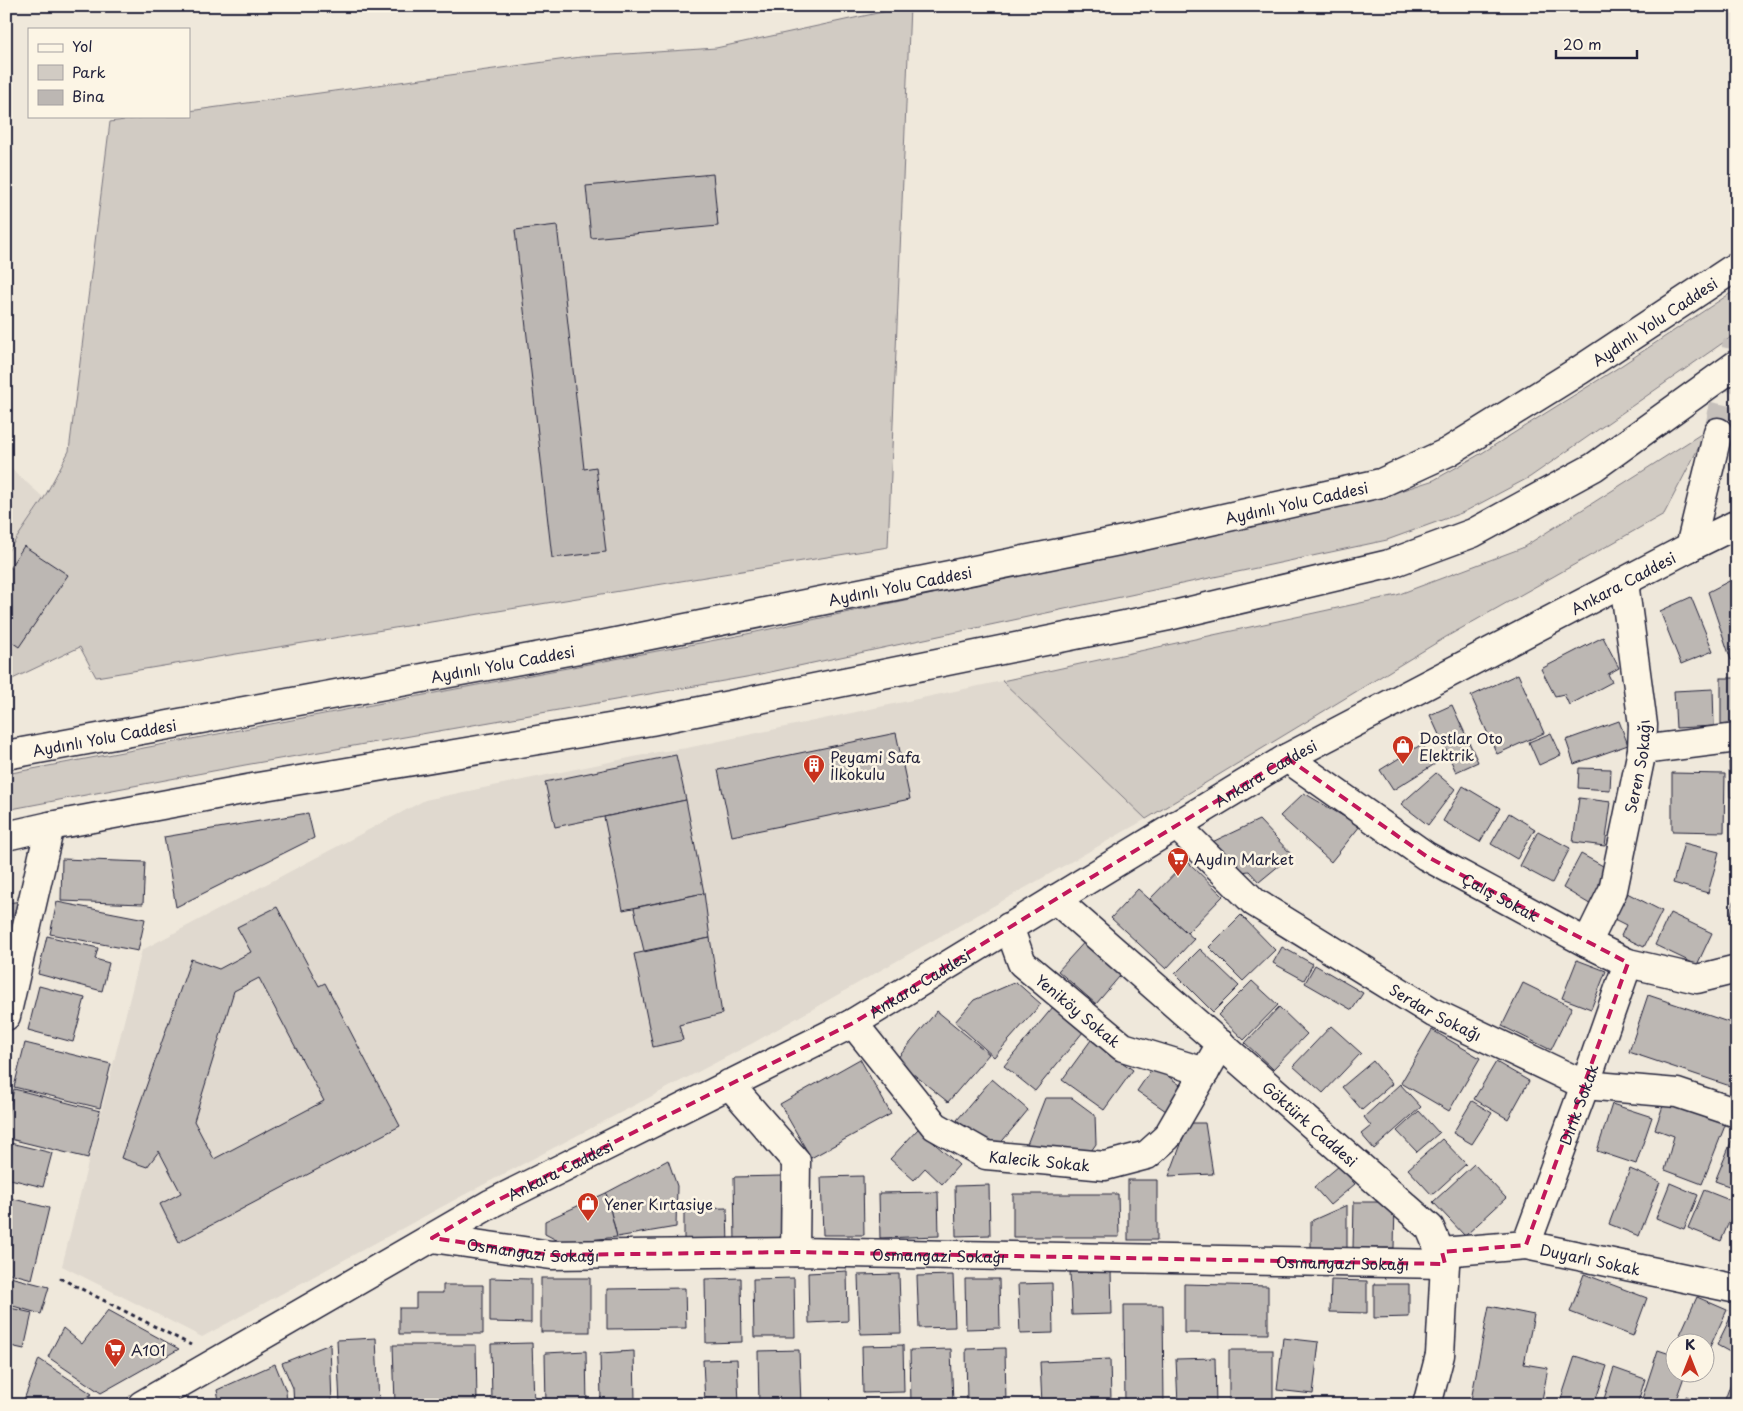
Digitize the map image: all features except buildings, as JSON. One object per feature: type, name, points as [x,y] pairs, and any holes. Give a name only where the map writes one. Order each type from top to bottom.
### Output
[{"type":"street","name":"Aydınlı Yolu Caddesi","points":[[6,755],[616,642],[1134,538],[1381,483],[1448,452],[1580,370],[1737,266]]},
{"type":"street","points":[[6,836],[258,787],[651,721],[1169,616],[1389,564],[1473,533],[1594,466],[1737,364]]},
{"type":"street","points":[[1690,547],[1718,432]]},
{"type":"street","name":"Ankara Caddesi","points":[[142,1405],[492,1203],[853,1023],[1287,758],[1737,524]]},
{"type":"street","name":"Seren Sokağı","points":[[1587,943],[1613,890],[1642,750],[1643,725],[1624,582]]},
{"type":"street","points":[[1642,750],[1737,738]]},
{"type":"street","name":"Çalış Sokak","points":[[1287,758],[1426,856],[1587,943],[1628,963],[1697,979],[1737,969]]},
{"type":"street","name":"Serdar Sokağı","points":[[1176,825],[1254,902],[1434,1013],[1585,1085],[1677,1093],[1737,1113]]},
{"type":"street","points":[[6,1016],[50,826]]},
{"type":"street","name":"Göktürk Caddesi","points":[[1055,899],[1430,1228],[1443,1258],[1440,1354],[1427,1405]]},
{"type":"street","name":"Yeniköy Sokak","points":[[1009,927],[1022,963],[1123,1047],[1204,1072]]},
{"type":"street","name":"Dirik Sokak","points":[[1526,1245],[1628,963]]},
{"type":"street","name":"Kalecik Sokak","points":[[853,1023],[935,1126],[986,1155],[1105,1166],[1147,1155],[1167,1137],[1221,1044]]},
{"type":"street","points":[[729,1084],[796,1161],[795,1252]]},
{"type":"street","name":"Osmangazi Sokağı","points":[[432,1238],[551,1255],[795,1252],[1443,1258]]},
{"type":"street","name":"Duyarlı Sokak","points":[[1443,1258],[1526,1245],[1737,1289]]},
{"type":"path","points":[[6,721],[13,720]]},
{"type":"path","points":[[60,1278],[220,1360]]},
{"type":"highlighted area","points":[[1287,758],[1426,856],[1628,963],[1526,1245],[1442,1252],[1445,1264],[795,1252],[551,1255],[432,1238],[492,1203],[853,1023]]},
{"type":"shaded area","points":[[6,464],[44,498],[6,554]]},
{"type":"shaded area","points":[[1002,681],[1146,819],[753,1043],[460,1197],[202,1337],[62,1266],[142,950],[425,800],[658,752],[687,748]]},
{"type":"green space","points":[[910,6],[888,547],[96,677],[80,647],[6,682],[6,554],[44,498],[69,451],[110,122],[139,118],[190,118],[190,111],[581,57],[716,48]]},
{"type":"green space","points":[[1737,289],[1737,333],[1530,477],[1464,512],[1387,540],[752,676],[245,765],[6,810],[6,774],[742,635],[1375,499],[1434,480],[1482,453],[1616,369]]},
{"type":"green space","points":[[1737,409],[1737,445],[1702,441],[1664,514],[1446,637],[1146,819],[1002,681],[1397,595],[1522,548]]},
{"type":"tunnel","points":[[1718,432],[1737,342]]},
{"type":"place","name":"Dostlar Oto Elektrik","points":[[1403,765]]},
{"type":"place","name":"Peyami Safa İlkokulu","points":[[814,784]]},
{"type":"place","name":"Aydın Market","points":[[1178,877]]},
{"type":"place","name":"Yener Kırtasiye","points":[[588,1222]]},
{"type":"place","name":"A101","points":[[115,1368]]}]
